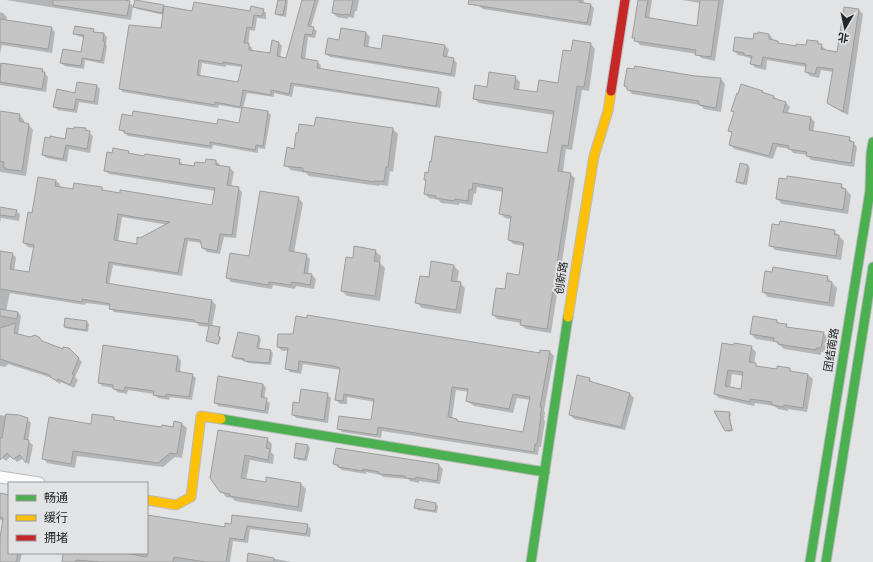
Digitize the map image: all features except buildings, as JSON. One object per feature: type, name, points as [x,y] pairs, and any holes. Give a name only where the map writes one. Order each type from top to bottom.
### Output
[{"type":"street","name":"创新路","points":[[531,562],[569,309],[594,156],[608,111],[625,0]]},
{"type":"street","name":"团结南路","points":[[810,562],[872,191],[871,154],[873,142]]},
{"type":"street","points":[[826,562],[873,267]]},
{"type":"street","points":[[148,500],[176,505],[191,497],[201,416],[545,472]]},
{"type":"street","points":[[0,477],[32,482]]},
{"type":"traffic: fast","points":[[810,562],[870,191],[871,154],[873,142]]},
{"type":"traffic: fast","points":[[826,562],[873,267]]},
{"type":"traffic: fast","points":[[531,562],[568,317]]},
{"type":"traffic: fast","points":[[221,419],[545,472]]},
{"type":"traffic: slow","points":[[568,317],[594,156],[608,111],[611,91]]},
{"type":"traffic: slow","points":[[148,500],[176,505],[191,497],[201,416],[221,419]]},
{"type":"traffic: jam","points":[[611,91],[625,0]]}]
